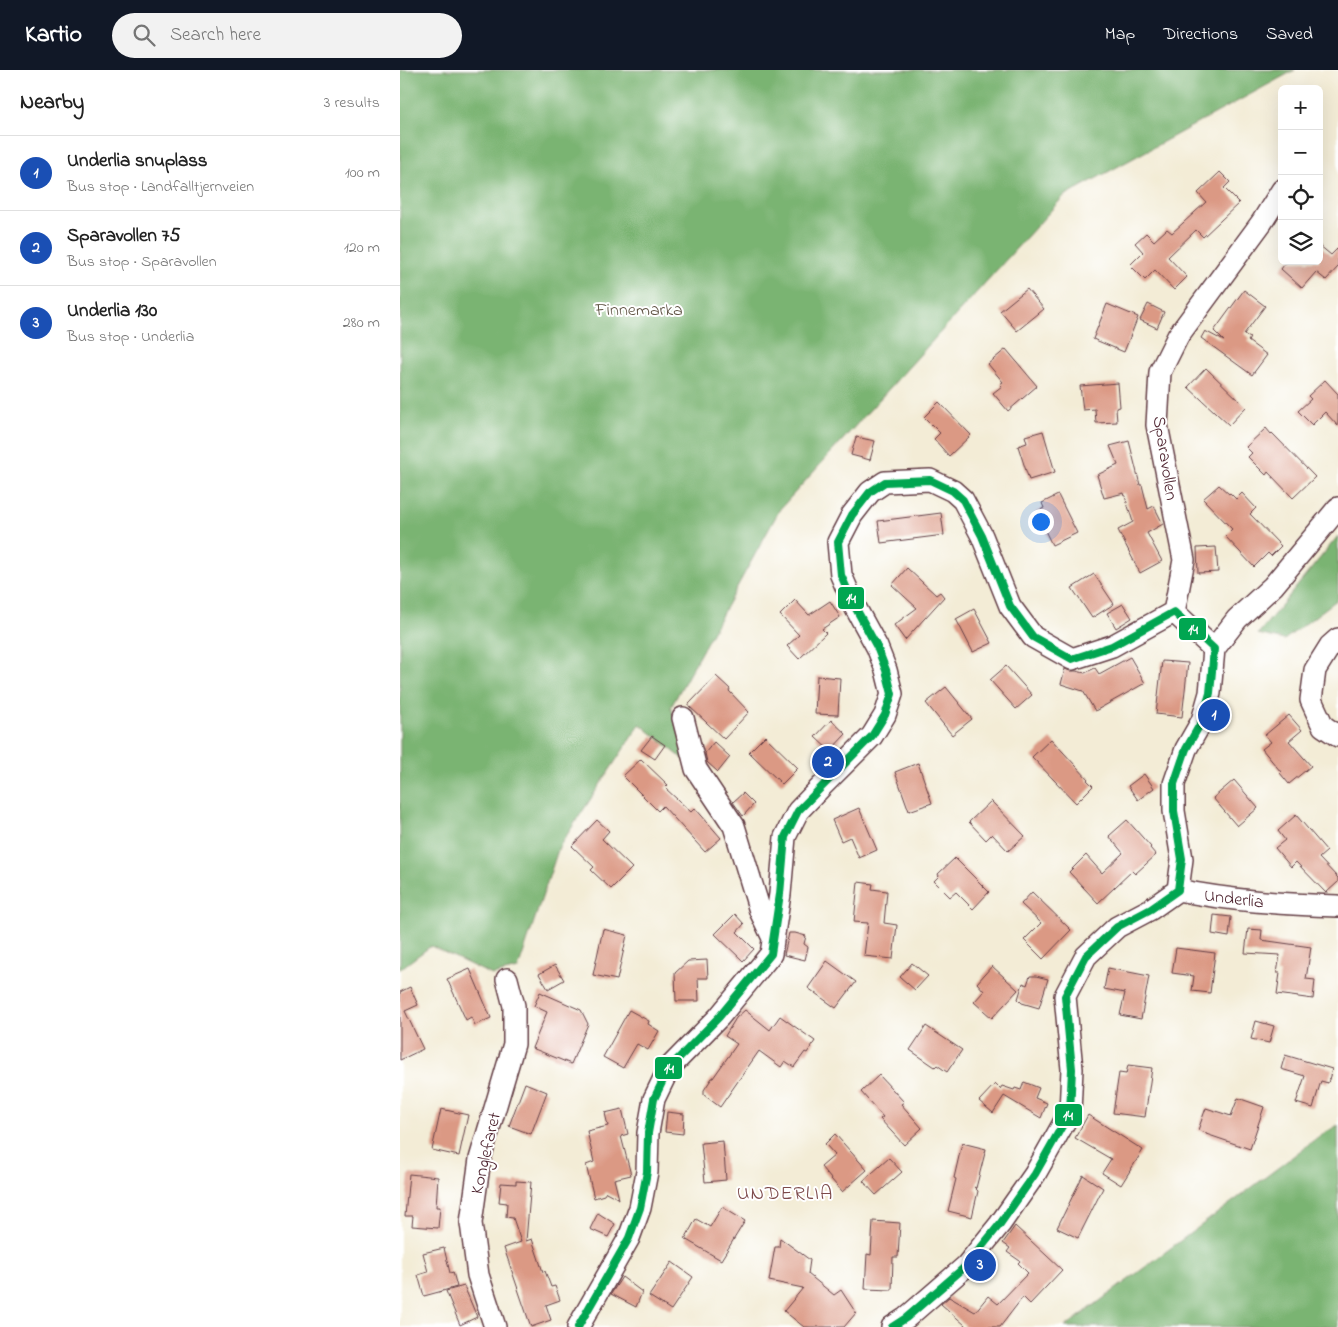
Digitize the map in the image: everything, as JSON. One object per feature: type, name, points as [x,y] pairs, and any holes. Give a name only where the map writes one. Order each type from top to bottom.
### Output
[{"type":"street","name":"Sparavollen","points":[[1174,612],[1184,560],[1157,425],[1160,372],[1178,336],[1262,222],[1278,196]]},
{"type":"street","points":[[578,1327],[629,1238],[640,1208],[646,1172],[648,1132],[654,1099],[669,1068],[719,1017],[770,954],[780,894],[785,837],[798,811],[872,736],[885,715],[892,694],[886,670],[877,647],[854,605],[841,575],[838,542],[852,516],[870,492],[885,482],[930,480],[953,491],[963,500],[982,536],[1010,606],[1033,637],[1072,658],[1112,646],[1174,612],[1214,649]]},
{"type":"street","points":[[892,1327],[906,1318],[966,1266],[1000,1224],[1035,1174],[1070,1112],[1072,1069],[1065,996],[1086,956],[1117,927],[1151,909],[1178,890],[1182,859],[1174,811],[1174,784],[1186,749],[1202,721],[1210,693],[1214,649],[1237,619],[1273,586],[1338,508]]},
{"type":"street","points":[[1338,639],[1330,646],[1315,670],[1311,700],[1323,726],[1338,736]]},
{"type":"street","points":[[683,718],[696,769],[734,826],[760,911],[773,938]]},
{"type":"street","name":"Underlia","points":[[1178,890],[1236,900],[1338,906]]},
{"type":"street","name":"Konglefaret","points":[[495,1327],[478,1275],[471,1223],[480,1159],[514,1044],[514,1006],[507,979]]},
{"type":"green space","name":"Finnemarka","points":[[400,70],[1295,70],[1064,196],[780,509],[671,707],[688,763],[640,724],[559,847],[518,969],[492,975],[431,946],[400,969]]},
{"type":"green space","points":[[1338,536],[1338,599],[1284,640],[1258,634]]},
{"type":"green space","points":[[1338,1125],[1338,1327],[1065,1327],[1318,1137]]},
{"type":"building","points":[[1220,172],[1230,182],[1224,188],[1239,203],[1203,237],[1196,230],[1168,257],[1187,277],[1174,290],[1155,270],[1145,280],[1130,265],[1143,252],[1135,243],[1146,233],[1154,241],[1167,229],[1172,233],[1206,202],[1198,193]]},
{"type":"building","points":[[1323,248],[1331,255],[1338,248],[1338,267],[1326,280],[1316,272],[1302,288],[1281,269],[1284,265],[1323,265]]},
{"type":"building","points":[[1027,289],[1044,309],[1017,331],[1000,311]]},
{"type":"building","points":[[1244,290],[1265,306],[1244,334],[1250,338],[1248,341],[1267,355],[1252,375],[1201,338],[1205,331],[1224,341],[1214,331]]},
{"type":"building","points":[[1107,304],[1138,317],[1124,352],[1093,339]]},
{"type":"building","points":[[1148,304],[1164,312],[1157,328],[1140,320]]},
{"type":"building","points":[[1006,349],[1037,386],[1008,411],[993,393],[1002,386],[1000,384],[1003,382],[988,364]]},
{"type":"building","points":[[1206,368],[1246,407],[1229,425],[1188,387]]},
{"type":"building","points":[[1325,380],[1338,394],[1338,426],[1325,412],[1312,425],[1298,411],[1311,399],[1308,396]]},
{"type":"building","points":[[1118,383],[1120,407],[1116,408],[1117,422],[1096,423],[1095,409],[1083,410],[1080,386]]},
{"type":"building","points":[[939,402],[971,435],[949,456],[934,439],[940,433],[924,417]]},
{"type":"building","points":[[1266,428],[1315,477],[1293,498],[1268,472],[1266,475],[1248,457],[1252,453],[1246,447]]},
{"type":"building","points":[[1043,431],[1055,472],[1029,480],[1018,446],[1027,443],[1025,436]]},
{"type":"building","points":[[856,437],[875,441],[870,460],[851,455]]},
{"type":"building","points":[[1129,441],[1148,509],[1154,506],[1163,524],[1147,533],[1162,561],[1140,573],[1118,530],[1133,522],[1124,493],[1104,498],[1097,475],[1118,465],[1110,446]]},
{"type":"building","points":[[1219,485],[1236,499],[1242,493],[1256,508],[1250,514],[1281,546],[1271,556],[1268,553],[1254,567],[1225,536],[1232,529],[1203,499]]},
{"type":"building","points":[[1058,495],[1077,533],[1052,545],[1036,512],[1044,508],[1042,503]]},
{"type":"building","points":[[941,513],[944,535],[881,543],[878,521]]},
{"type":"building","points":[[1216,547],[1218,572],[1198,573],[1197,548]]},
{"type":"building","points":[[907,568],[936,595],[940,592],[944,597],[905,640],[894,625],[917,608],[892,585]]},
{"type":"building","points":[[1094,574],[1114,604],[1092,618],[1072,588]]},
{"type":"building","points":[[795,600],[809,615],[830,601],[840,617],[822,629],[826,633],[799,659],[787,646],[799,635],[780,615]]},
{"type":"building","points":[[1123,604],[1132,618],[1116,628],[1107,613]]},
{"type":"building","points":[[974,609],[992,643],[973,652],[956,619]]},
{"type":"building","points":[[1130,657],[1145,683],[1095,711],[1083,691],[1061,684],[1065,669],[1085,673],[1095,668],[1099,674]]},
{"type":"building","points":[[1162,661],[1188,663],[1182,717],[1156,714]]},
{"type":"building","points":[[1006,666],[1032,695],[1016,709],[990,680]]},
{"type":"building","points":[[716,676],[730,689],[729,691],[749,712],[724,739],[689,706]]},
{"type":"building","points":[[817,676],[840,678],[838,715],[815,714]]},
{"type":"building","points":[[946,687],[972,719],[952,735],[926,703]]},
{"type":"building","points":[[1289,715],[1302,730],[1289,741],[1311,766],[1289,784],[1262,749],[1271,742],[1265,735]]},
{"type":"building","points":[[831,720],[846,734],[830,751],[815,737]]},
{"type":"building","points":[[652,736],[665,745],[655,759],[641,750]]},
{"type":"building","points":[[765,736],[798,768],[782,784],[749,752]]},
{"type":"building","points":[[1051,739],[1093,786],[1076,803],[1032,757]]},
{"type":"building","points":[[714,742],[730,757],[718,772],[707,762],[705,753]]},
{"type":"building","points":[[641,759],[668,785],[665,788],[691,812],[695,808],[721,838],[705,852],[663,806],[658,811],[623,776]]},
{"type":"building","points":[[918,763],[932,803],[909,811],[895,772]]},
{"type":"building","points":[[1144,774],[1154,788],[1138,800],[1128,786]]},
{"type":"building","points":[[1234,780],[1258,808],[1237,826],[1213,798]]},
{"type":"building","points":[[743,793],[754,804],[743,816],[733,802]]},
{"type":"building","points":[[991,801],[1025,836],[1008,851],[992,834],[986,840],[969,822]]},
{"type":"building","points":[[859,808],[877,850],[859,858],[850,837],[841,841],[832,820]]},
{"type":"building","points":[[1296,815],[1327,851],[1319,858],[1338,878],[1338,882],[1326,893],[1296,862],[1291,867],[1275,848],[1285,840],[1278,831]]},
{"type":"building","points":[[597,820],[609,831],[602,839],[632,868],[611,889],[591,870],[594,867],[572,846]]},
{"type":"building","points":[[1127,820],[1156,855],[1135,874],[1132,871],[1098,903],[1069,872],[1086,855],[1102,873],[1123,853],[1109,836]]},
{"type":"building","points":[[955,858],[989,892],[973,909],[956,892],[950,897],[934,881],[939,876],[938,874]]},
{"type":"building","points":[[858,882],[873,884],[872,889],[887,891],[884,923],[897,925],[893,959],[864,956],[868,923],[854,922]]},
{"type":"building","points":[[1032,892],[1071,930],[1043,959],[1024,940],[1041,923],[1021,904]]},
{"type":"building","points":[[735,914],[744,924],[737,932],[754,949],[743,961],[715,934]]},
{"type":"building","points":[[1214,915],[1231,917],[1229,937],[1212,934]]},
{"type":"building","points":[[603,929],[627,935],[617,980],[593,975]]},
{"type":"building","points":[[1248,929],[1262,930],[1261,940],[1311,947],[1306,979],[1315,980],[1313,999],[1277,994],[1280,973],[1277,973],[1280,955],[1245,953]]},
{"type":"building","points":[[789,933],[806,936],[804,944],[808,947],[805,960],[784,955]]},
{"type":"building","points":[[1176,948],[1215,953],[1210,993],[1192,991],[1194,976],[1172,973]]},
{"type":"building","points":[[707,960],[708,978],[698,978],[699,1001],[676,1001],[675,973],[688,961]]},
{"type":"building","points":[[827,961],[856,982],[836,1008],[808,988]]},
{"type":"building","points":[[912,963],[928,976],[915,990],[900,977]]},
{"type":"building","points":[[555,965],[564,980],[548,989],[539,974]]},
{"type":"building","points":[[992,966],[1018,990],[992,1018],[974,1002],[984,991],[977,983]]},
{"type":"building","points":[[1108,968],[1149,976],[1141,1019],[1120,1015],[1125,993],[1104,989]]},
{"type":"building","points":[[470,969],[491,1018],[475,1025],[471,1017],[466,1020],[447,979]]},
{"type":"building","points":[[1030,976],[1048,979],[1039,1008],[1022,1003],[1018,999],[1023,983],[1027,985]]},
{"type":"building","points":[[410,987],[418,1005],[405,1011],[423,1049],[400,1060],[400,992]]},
{"type":"building","points":[[540,992],[581,1010],[588,1024],[571,1064],[532,1048],[547,1012],[534,1006]]},
{"type":"building","points":[[629,1010],[649,1021],[648,1024],[659,1031],[648,1050],[637,1044],[623,1068],[603,1057]]},
{"type":"building","points":[[745,1010],[770,1030],[780,1016],[815,1041],[794,1067],[785,1061],[781,1067],[759,1051],[720,1107],[704,1095],[704,1090],[737,1044],[725,1036],[736,1018]]},
{"type":"building","points":[[1256,1021],[1274,1026],[1269,1043],[1251,1039]]},
{"type":"building","points":[[926,1026],[962,1050],[947,1072],[937,1065],[935,1067],[910,1050]]},
{"type":"building","points":[[1285,1055],[1332,1069],[1328,1083],[1321,1081],[1313,1108],[1296,1103],[1305,1076],[1281,1069]]},
{"type":"building","points":[[1128,1065],[1152,1068],[1145,1117],[1113,1113],[1119,1073],[1126,1074]]},
{"type":"building","points":[[879,1075],[904,1102],[901,1104],[922,1128],[904,1145],[880,1119],[883,1117],[861,1092]]},
{"type":"building","points":[[1024,1082],[1039,1088],[1035,1098],[1047,1103],[1041,1118],[1004,1096],[993,1113],[979,1101],[995,1084],[1000,1089],[1002,1086],[1021,1090]]},
{"type":"building","points":[[525,1083],[547,1092],[531,1134],[509,1126]]},
{"type":"building","points":[[1238,1098],[1264,1107],[1250,1149],[1198,1130],[1206,1108],[1231,1116]]},
{"type":"building","points":[[441,1109],[468,1115],[459,1156],[432,1150]]},
{"type":"building","points":[[622,1109],[628,1134],[621,1136],[631,1175],[614,1179],[619,1199],[606,1192],[604,1195],[594,1198],[586,1165],[594,1162],[587,1131],[608,1126],[605,1113]]},
{"type":"building","points":[[667,1112],[684,1114],[683,1134],[665,1132]]},
{"type":"building","points":[[1088,1115],[1143,1150],[1121,1185],[1102,1173],[1111,1159],[1075,1138]]},
{"type":"building","points":[[835,1134],[867,1170],[842,1192],[821,1167],[835,1155],[825,1144]]},
{"type":"building","points":[[723,1141],[726,1180],[705,1182],[701,1143]]},
{"type":"building","points":[[962,1143],[986,1149],[976,1188],[974,1187],[978,1191],[972,1217],[948,1211]]},
{"type":"building","points":[[889,1158],[902,1172],[876,1195],[863,1181]]},
{"type":"building","points":[[409,1174],[438,1177],[436,1207],[440,1207],[438,1228],[412,1226],[413,1216],[405,1216]]},
{"type":"building","points":[[1083,1175],[1103,1188],[1078,1238],[1057,1228]]},
{"type":"building","points":[[516,1181],[531,1182],[526,1241],[532,1239],[543,1272],[545,1271],[551,1287],[555,1286],[560,1300],[546,1305],[551,1320],[531,1327],[504,1248],[521,1242],[513,1218],[506,1217],[507,1203],[499,1202],[501,1183],[516,1184]]},
{"type":"building","points":[[722,1207],[745,1221],[721,1260],[685,1239],[696,1219],[710,1227]]},
{"type":"building","points":[[598,1213],[615,1224],[608,1237],[590,1229]]},
{"type":"building","points":[[873,1221],[900,1223],[898,1257],[893,1257],[892,1290],[865,1289],[867,1254],[871,1255]]},
{"type":"building","points":[[1015,1226],[1062,1270],[1030,1304],[1023,1297],[1000,1327],[964,1327],[965,1325],[941,1304],[949,1297],[975,1312],[988,1296],[998,1304],[1028,1273],[1018,1263],[1020,1261],[1007,1252],[1010,1248],[1003,1243]]},
{"type":"building","points":[[780,1238],[810,1260],[808,1274],[834,1295],[841,1290],[856,1313],[844,1327],[804,1327],[784,1311],[803,1288],[769,1281],[775,1247],[779,1247]]},
{"type":"building","points":[[444,1248],[450,1273],[453,1272],[457,1287],[424,1296],[418,1275],[428,1272],[423,1253]]},
{"type":"building","points":[[672,1262],[693,1277],[671,1310],[649,1296]]},
{"type":"building","points":[[622,1277],[642,1292],[636,1307],[611,1294]]},
{"type":"building","points":[[464,1286],[477,1317],[460,1325],[446,1291]]},
{"type":"transit line","name":"14","points":[[578,1327],[629,1238],[640,1208],[647,1172],[648,1133],[654,1099],[669,1068],[719,1017],[771,954],[780,894],[785,837],[798,811],[872,736],[885,715],[892,694],[886,670],[877,647],[854,605],[841,575],[838,542],[852,515],[870,492],[885,482],[930,480],[953,491],[963,500],[982,536],[1010,606],[1033,637],[1072,659],[1112,646],[1174,612],[1214,649],[1210,693],[1202,721],[1186,749],[1174,784],[1174,811],[1182,859],[1178,890],[1151,909],[1117,927],[1086,956],[1065,996],[1072,1069],[1070,1112],[1035,1174],[1000,1224],[966,1266],[906,1318],[892,1327]]},
{"type":"place","name":"Underlia snuplass","points":[[1214,715]]},
{"type":"place","name":"Sparavollen 75","points":[[828,762]]},
{"type":"place","name":"Underlia 130","points":[[980,1265]]},
{"type":"district","name":"UNDERLIA","points":[[785,1192]]}]
